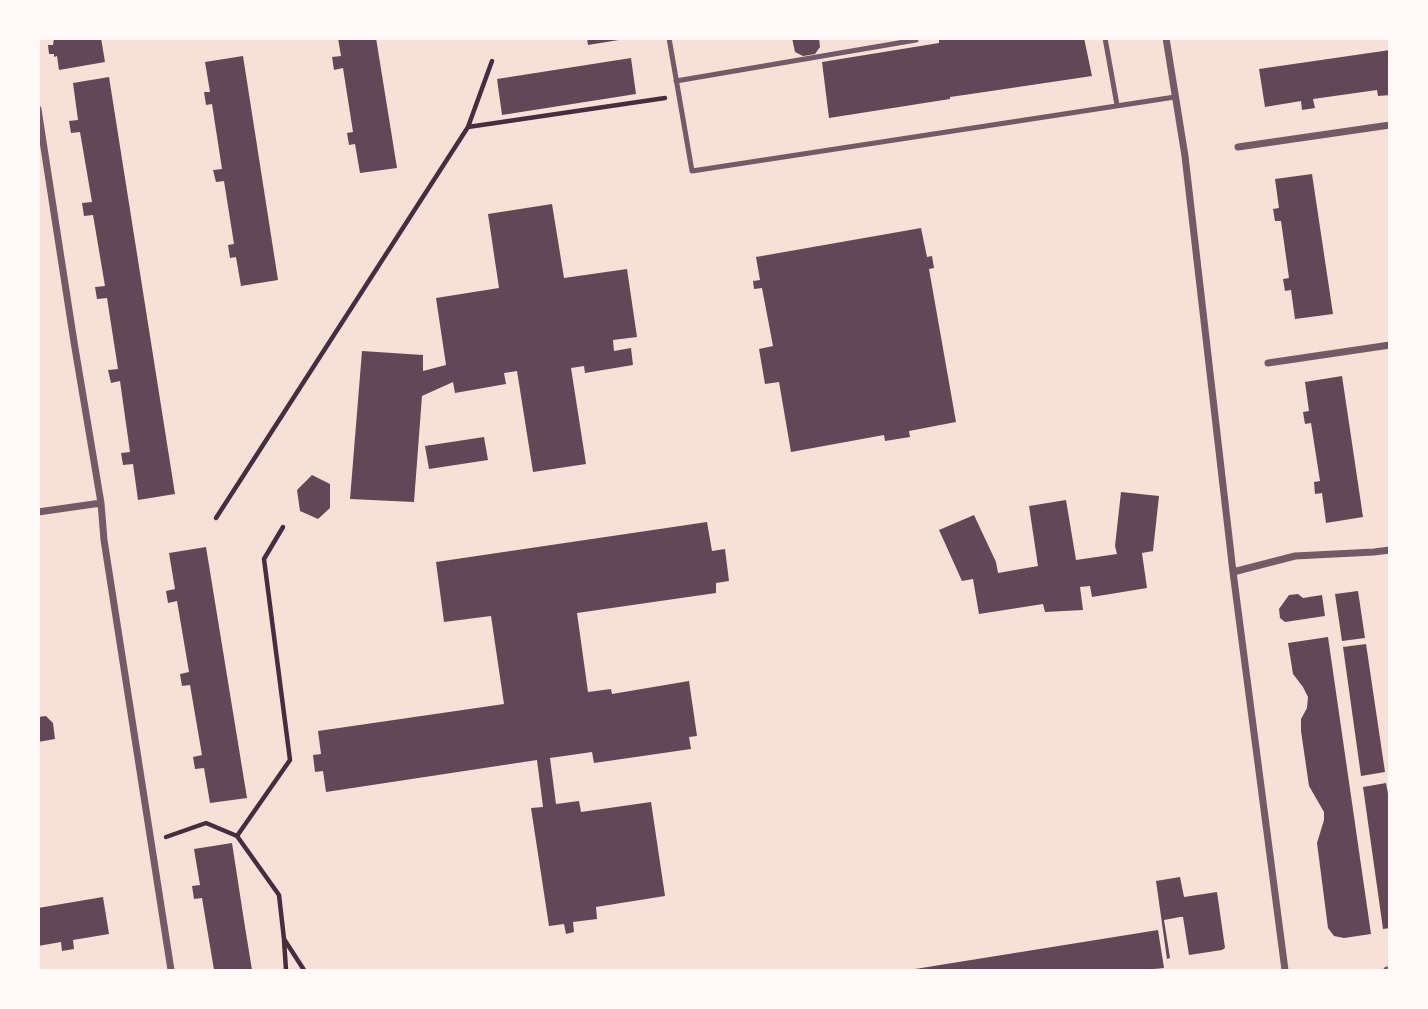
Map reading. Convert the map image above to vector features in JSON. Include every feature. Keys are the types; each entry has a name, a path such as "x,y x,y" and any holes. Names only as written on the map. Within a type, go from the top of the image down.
{"street":[{"path":"1166,38 1185,156 1233,572 1285,971"},
{"path":"38,109 101,503 104,540 171,971"},
{"path":"1238,146 1390,125"},
{"path":"1268,363 1390,345"},
{"path":"38,512 101,503"},
{"path":"1233,572 1295,556 1390,550"}],"lane":[{"path":"669,38 692,171 1175,96"},
{"path":"1105,38 1117,105"},
{"path":"676,81 916,40"}],"path":[{"path":"216,518 468,127 492,61"},
{"path":"468,127 678,96"},
{"path":"237,836 290,760 264,559 284,527"},
{"path":"151,842 206,823 237,836 279,895 286,971"},
{"path":"284,939 304,971"}],"building":[{"path":"54,38 101,38 105,62 59,70 57,56 49,54 48,45 53,45"},
{"path":"338,38 376,38 397,168 360,173 355,144 349,145 347,133 353,132 343,68 334,70 332,57 341,56"},
{"path":"587,38 619,38 619,40 588,45"},
{"path":"792,38 819,38 820,47 815,54 803,56 795,52"},
{"path":"939,38 1084,38 1092,76 829,118 822,62 939,43"},
{"path":"1390,50 1390,95 1378,96 1377,90 1313,99 1315,108 1302,110 1301,101 1265,107 1259,69"},
{"path":"243,56 278,280 241,286 236,257 230,258 228,245 234,244 224,181 216,182 213,170 222,169 212,104 206,105 204,92 210,92 205,62"},
{"path":"631,58 636,94 502,115 497,79"},
{"path":"109,77 175,494 138,500 133,464 123,465 121,453 130,452 120,381 111,383 108,370 118,369 107,298 97,299 95,287 105,286 93,215 84,216 82,203 92,202 80,132 71,133 69,121 78,120 73,83"},
{"path":"1312,174 1333,314 1295,319 1291,290 1285,291 1283,279 1289,278 1281,221 1275,221 1273,209 1279,208 1275,179"},
{"path":"552,204 564,278 627,269 637,337 613,340 614,351 631,348 633,365 585,373 584,366 571,368 586,464 533,472 517,371 504,373 506,384 455,393 453,382 422,396 414,502 350,499 362,351 423,355 423,371 446,365 436,298 499,288 488,214"},
{"path":"921,228 927,257 932,256 934,268 929,269 956,422 909,431 910,437 885,441 884,435 791,452 779,382 765,384 759,349 773,346 762,288 754,289 753,281 760,280 756,257"},
{"path":"1342,376 1363,517 1326,523 1322,493 1315,494 1314,482 1320,481 1311,423 1305,424 1303,412 1309,411 1305,382"},
{"path":"484,437 488,460 429,469 425,446"},
{"path":"312,475 330,484 330,508 318,519 300,511 297,490"},
{"path":"1121,492 1159,496 1153,551 1142,553 1147,588 1092,597 1090,586 1080,587 1083,610 1045,612 1043,604 979,614 973,579 962,581 939,530 974,515 996,562 998,573 1038,566 1029,506 1066,500 1076,560 1117,554 1115,546"},
{"path":"707,522 712,551 725,549 729,581 716,583 716,593 577,613 588,692 611,689 612,694 689,681 697,736 689,737 691,749 594,763 592,752 550,758 556,804 579,801 581,812 651,802 665,896 596,907 597,919 573,922 574,932 566,934 564,924 549,926 531,808 543,807 537,760 326,792 323,771 315,772 313,755 321,754 318,731 504,704 491,616 444,622 436,562"},
{"path":"206,547 247,798 210,803 204,768 195,769 193,757 202,755 190,685 182,686 180,674 189,672 177,601 168,603 166,591 175,589 169,553"},
{"path":"1358,591 1365,638 1342,641 1335,594"},
{"path":"1298,594 1303,598 1322,595 1325,616 1285,622 1280,618 1279,609 1289,595"},
{"path":"1328,637 1371,934 1344,938 1334,936 1328,928 1317,843 1324,812 1309,786 1301,731 1301,719 1307,708 1308,697 1293,674 1288,643"},
{"path":"1366,644 1385,772 1361,776 1343,647"},
{"path":"46,716 53,723 55,739 38,742 38,717"},
{"path":"1386,783 1390,805 1390,928 1383,929 1363,787"},
{"path":"232,843 252,970 214,970 202,898 194,899 192,886 200,885 194,849"},
{"path":"1180,877 1184,897 1217,892 1225,948 1222,950 1189,955 1183,917 1180,917 1164,920 1170,958 1167,959 1156,881"},
{"path":"103,897 109,934 73,940 74,949 62,951 61,942 38,946 38,908"},
{"path":"1158,930 1164,968 915,970 915,969"}]}
